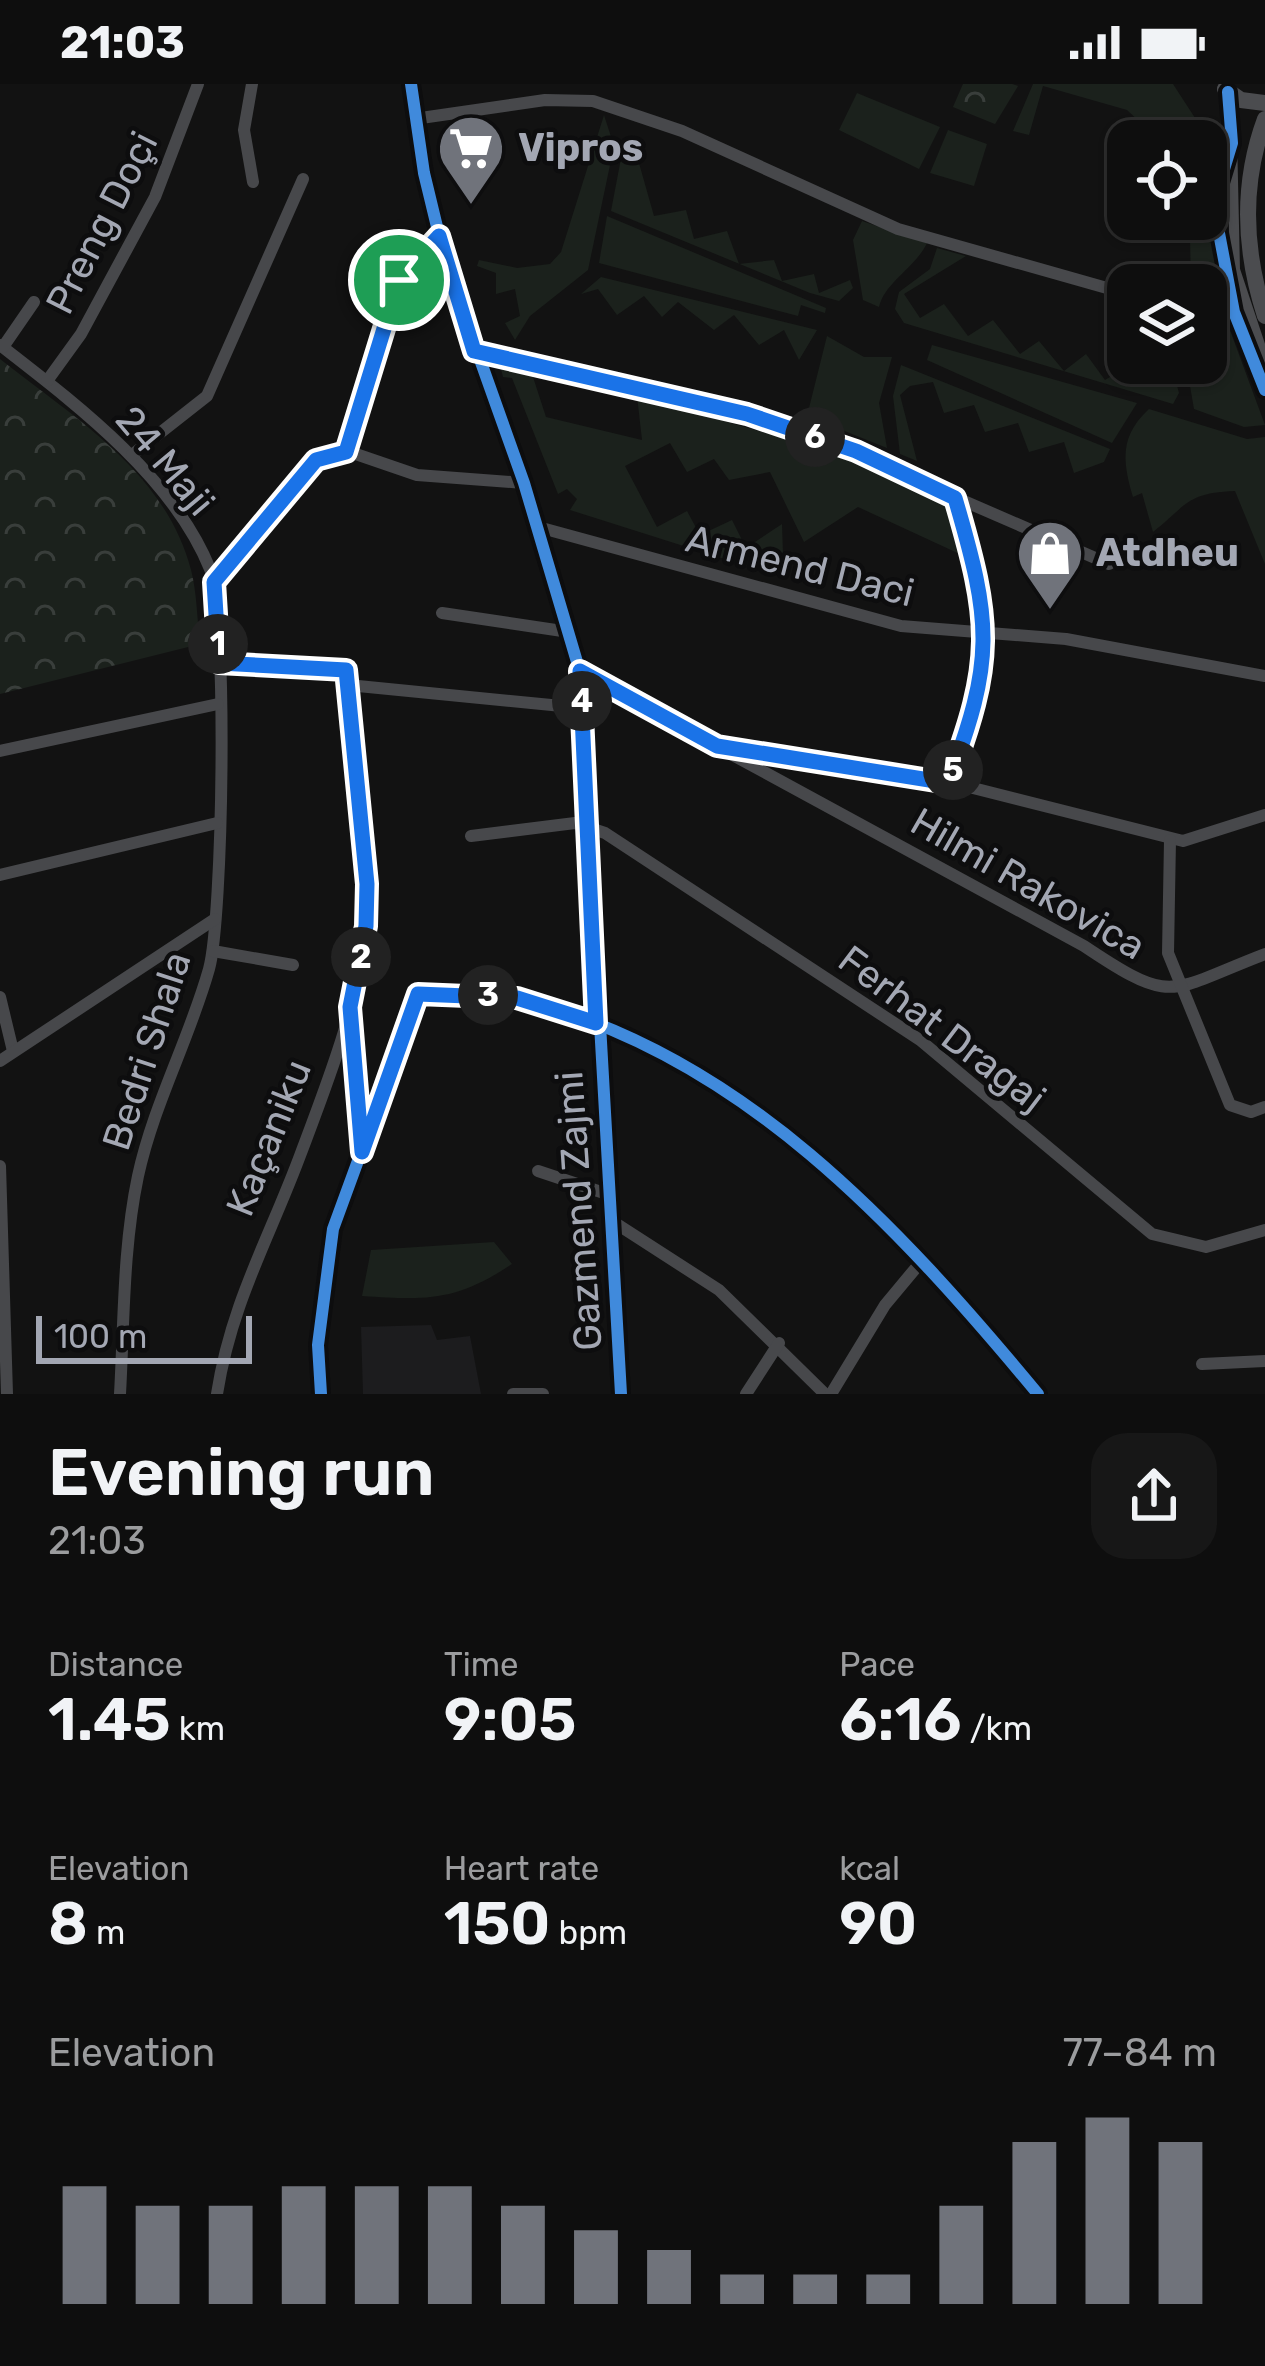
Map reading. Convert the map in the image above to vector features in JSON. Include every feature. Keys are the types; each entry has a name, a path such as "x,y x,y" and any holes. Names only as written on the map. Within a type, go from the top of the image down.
{"main road":[{"path":"1265,104 1225,88 1232,270 1265,369"},
{"path":"1265,119 1248,190 1247,229 1265,316"}],"street":[{"name":"Preng Doçi","path":"47,381 81,334 155,197 198,84"},
{"path":"252,84 244,130 253,182"},
{"name":"Gazmend Zajmi","path":"411,84 439,236 474,351 524,483 580,671 596,1023 621,1394"},
{"path":"414,119 545,100 604,104 682,131 916,236 1107,288"},
{"path":"132,455 208,396 303,179"},
{"path":"346,452 399,280 439,236"},
{"path":"1,346 34,302"},
{"name":"24 Maji","path":"1,346 132,455 196,544 214,582"},
{"path":"474,351 747,414 856,451 1108,565"},
{"path":"214,582 316,460 346,452 417,475 524,483"},
{"path":"948,783 974,715 988,635 955,498"},
{"name":"Armend Daci","path":"538,527 856,616 988,635 1066,639 1265,676"},
{"name":"Bedri Shala","path":"121,1394 137,1179 158,1099 213,951 219,663 214,582"},
{"path":"442,613 569,632"},
{"path":"219,663 346,670 348,685 582,708"},
{"name":"Hilmi Rakovica","path":"580,671 1084,946 1139,983 1178,988 1265,954"},
{"name":"Kaçaniku","path":"217,1394 258,1247 299,1158 350,1007 366,926 367,884 348,685"},
{"path":"0,751 218,704"},
{"path":"717,746 948,783 1170,840 1200,840 1265,815"},
{"path":"0,875 217,823"},
{"path":"471,836 586,824"},
{"name":"Ferhat Dragaj","path":"586,824 920,1040 1152,1234 1206,1247 1234,1243 1265,1230"},
{"path":"1170,840 1168,953 1178,988 1230,1105 1251,1112 1265,1107"},
{"path":"0,1060 215,919"},
{"path":"213,951 292,965"},
{"path":"321,1394 318,1345 327,1256 418,994 517,998 596,1023 758,1112 860,1193 1038,1394"},
{"path":"0,997 13,1051"},
{"path":"350,1007 362,1152"},
{"path":"0,1166 7,1394"},
{"path":"538,1171 607,1194"},
{"path":"609,1219 673,1256 778,1343 828,1394 885,1305 920,1263"},
{"path":"746,1394 778,1343"},
{"path":"1202,1364 1265,1360"},
{"path":"514,1394 543,1394"}],"shaded area":[{"path":"431,1325 437,1340 470,1336 481,1394 363,1394 361,1327"}],"green space":[{"path":"963,84 1018,86 995,124 953,107"},
{"path":"1033,84 1173,84 1196,120 1138,120 1127,110 1043,86 1029,135 1013,131"},
{"path":"857,93 940,127 919,169 839,130"},
{"path":"604,115 614,146 588,270 530,316 515,340 505,323 520,316 515,289 496,294 496,273 477,266 479,260 517,268 550,264 561,252"},
{"path":"948,130 987,144 974,186 930,173"},
{"path":"635,149 654,216 686,210 694,239 727,231 739,264 611,211 622,153"},
{"path":"607,216 826,308 825,313 801,305 798,316 599,263"},
{"path":"862,221 927,243 887,290 879,307 863,300 853,240"},
{"path":"1190,240 1214,240 1217,264 1191,264"},
{"path":"937,248 966,256 904,294 920,318 944,304 968,336 993,320 1020,354 1039,341 1064,371 1086,354 1107,384 1177,384 1179,393 1173,404 904,323 895,309 899,292 930,269"},
{"path":"774,260 782,281 814,274 819,293 850,280 853,288 839,301 810,293 739,264"},
{"path":"601,277 817,330 799,360 784,330 759,345 734,315 714,330 678,302 662,317 644,296 617,315 598,289 581,294"},
{"path":"1227,322 1265,425 1244,427 1194,409 1190,384 1227,384"},
{"path":"827,336 864,357 892,357 879,403 887,448 807,416"},
{"path":"932,345 1137,403 1112,443 927,360"},
{"path":"0,359 114,450 161,504 191,570 200,644 0,694"},
{"path":"500,365 533,377 546,417 642,440 637,396 822,449 950,503 964,556 858,507 804,542 770,472 729,480 714,459 687,472 670,443 625,466 657,527 687,511 700,535 732,520 746,548 782,524 783,554 772,574 570,510 577,499 567,489 558,494 512,378 503,377"},
{"path":"901,365 1110,449 1104,462 1074,473 1064,442 1029,452 1018,423 985,432 974,405 944,413 933,382 910,386 900,395 917,461 900,454 893,396"},
{"path":"1149,409 1247,439 1265,437 1265,564 1235,491 1196,498 1153,532 1142,493 1133,497 1126,460 1128,439"},
{"path":"494,1242 512,1264 474,1286 423,1298 362,1296 371,1250"}],"cycle path":[{"path":"411,84 424,173 446,264 524,483 580,672 621,1394"},
{"path":"1228,92 1232,143 1218,189 1219,233 1234,312 1265,390"},
{"path":"321,1394 318,1345 333,1229 419,994 456,993 519,999 599,1024 674,1060 744,1104 810,1154 871,1210 1038,1394"}],"place":[{"name":"Vipros","path":"471,207"},
{"name":"Atdheu","path":"1050,612"}],"route":[{"path":"439,236 474,351 512,356 747,414 856,451 955,498 988,635 974,715 948,783 717,746 580,671 596,1023 517,998 418,994 362,1152 350,1007 366,926 367,884 346,670 219,663 214,582 308,467 326,454 346,452 399,280 413,258 439,236"}]}
